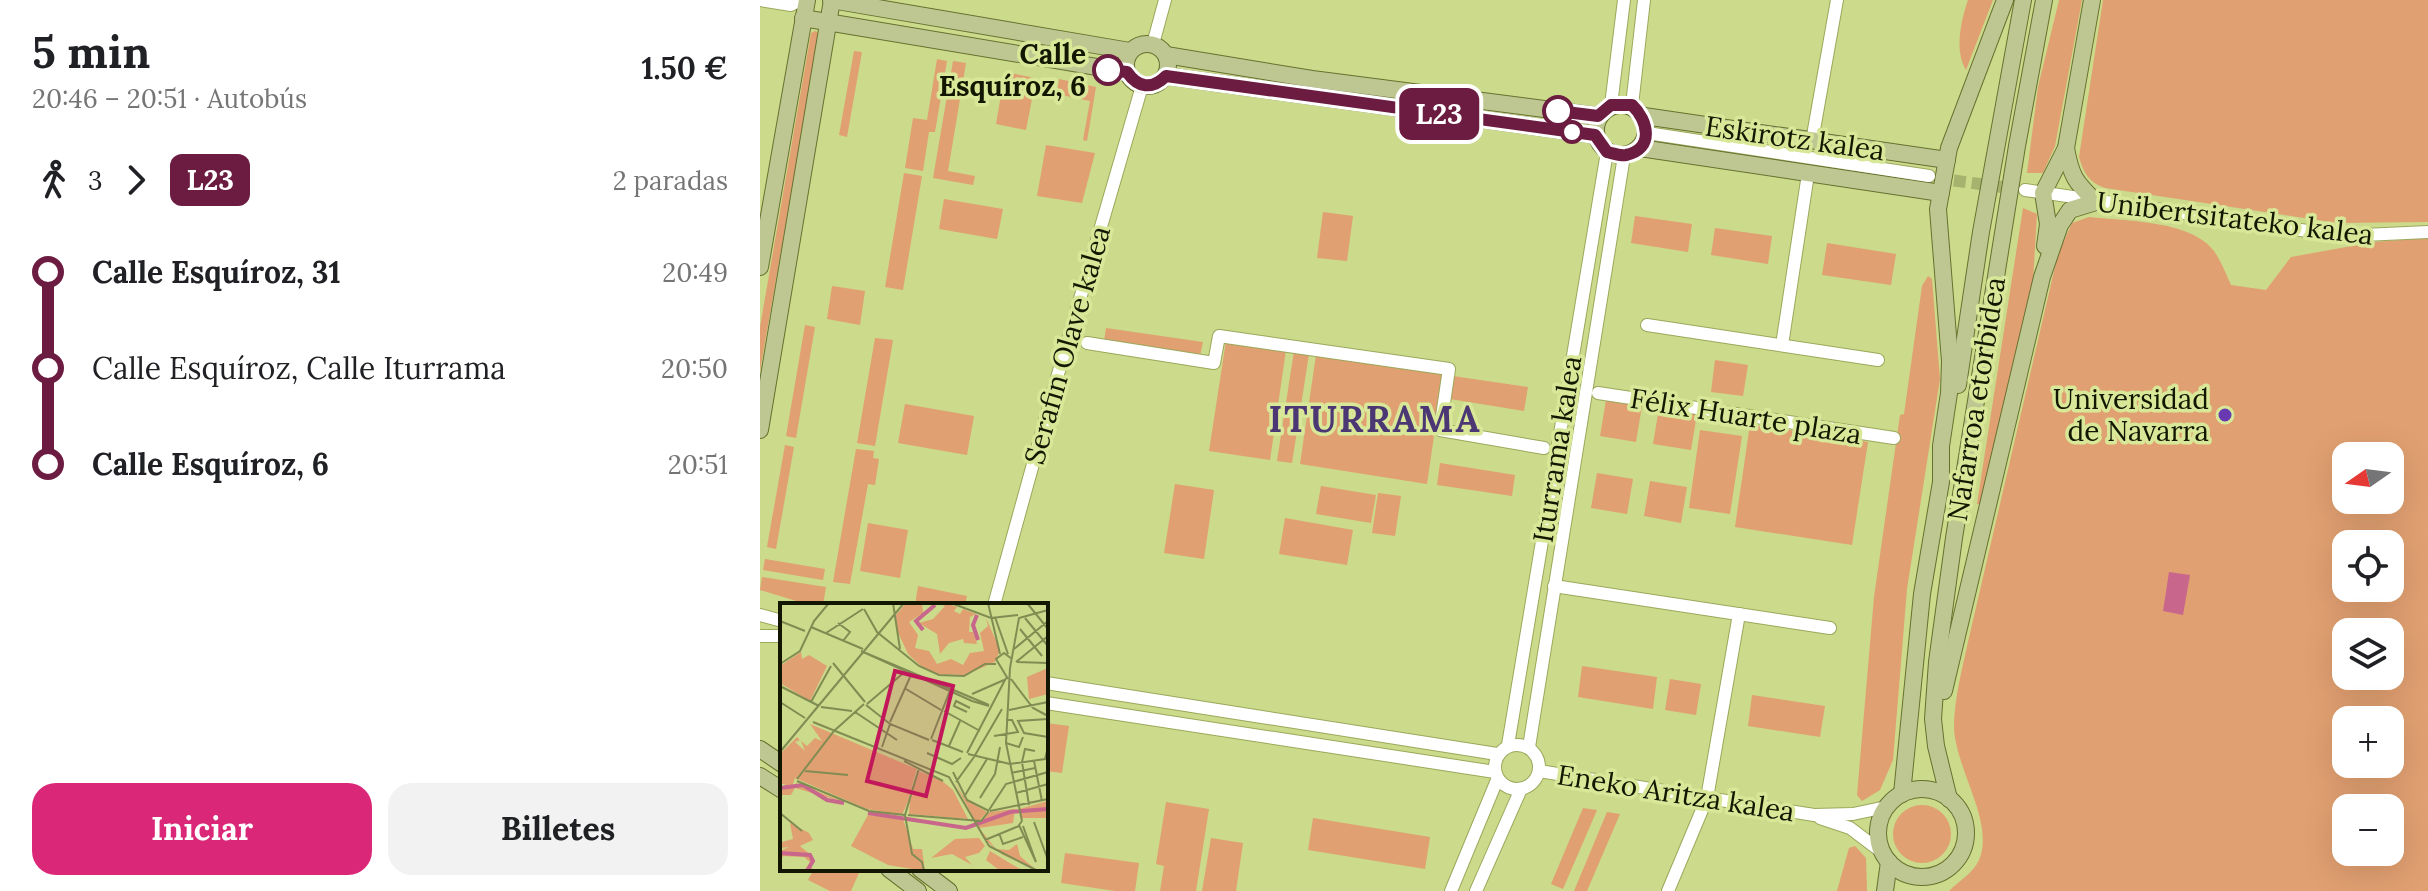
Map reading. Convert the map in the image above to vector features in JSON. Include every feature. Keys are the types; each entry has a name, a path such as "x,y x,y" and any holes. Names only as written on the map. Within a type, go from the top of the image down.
{"main road":[{"path":"760,430 832,0 1130,51"},
{"name":"Nafarroa etorbidea","path":"1942,470 1941,446 1950,361 1938,209 1949,148 2005,0"},
{"name":"Nafarroa etorbidea","path":"1902,794 1922,594 1948,450 1981,232 2023,0"},
{"name":"Nafarroa etorbidea","path":"1949,799 1933,719 1937,662 2017,146 2044,0"},
{"path":"2042,277 2048,224 2043,193 2066,148 2092,0"},
{"path":"760,267 803,18 800,2"},
{"path":"803,18 1127,72"},
{"path":"1160,49 1169,66 1166,76 1151,86 1142,86 1133,81 1127,72 1126,61 1130,51 1141,44 1325,81 1604,111 1641,126 1624,156 1607,152 1595,135 1166,76"},
{"path":"1595,135 1604,111"},
{"name":"Eskirotz kalea","path":"1641,126 1812,141 1947,160"},
{"name":"Eskirotz kalea","path":"1641,126 1808,174 1941,193"},
{"path":"1942,769 1946,680 2042,277 2060,225 2070,210 2096,202 2070,173 2066,148"},
{"path":"760,749 780,763"},
{"path":"760,776 780,789"},
{"path":"1885,891 1886,857 1878,830 1886,807 1902,794 1926,789 1949,799 1958,809 1966,835 1957,860 1946,870 1934,875 1909,875 1886,857"},
{"path":"923,871 949,891"},
{"path":"908,875 918,891"},
{"path":"1924,891 1934,875"}],"street":[{"path":"760,0 800,2"},
{"path":"1160,49 1165,0"},
{"path":"1604,111 1624,0"},
{"path":"1641,126 1644,0"},
{"path":"1812,141 1837,0"},
{"name":"Serafin Olave kalea","path":"995,603 1142,86"},
{"name":"Eskirotz kalea","path":"1641,126 1929,176"},
{"name":"Iturrama kalea","path":"1503,750 1607,152"},
{"name":"Iturrama kalea","path":"1529,747 1624,156"},
{"path":"1782,345 1808,174"},
{"path":"2025,190 2043,193"},
{"name":"Unibertsitateko kalea","path":"2043,193 2342,236 2428,232"},
{"path":"1647,325 1878,360"},
{"path":"1087,343 1214,363 1219,336 1449,369 1440,430 1544,448"},
{"name":"Félix Huarte plaza","path":"1598,393 1894,438"},
{"path":"1554,586 1830,628"},
{"path":"1668,891 1707,798 1739,614"},
{"path":"760,615 780,620"},
{"path":"1048,683 1503,750 1519,744 1529,747 1538,759 1539,771 1533,782 1521,789 1507,788 1496,776 1048,703"},
{"path":"1451,891 1496,776 1503,750"},
{"name":"Eneko Aritza kalea","path":"1539,771 1814,815 1842,815 1886,807"},
{"path":"1476,891 1521,789"},
{"name":"Eneko Aritza kalea","path":"1814,815 1850,828 1886,857"}],"shaded area":[{"path":"1968,0 1993,0 1966,70 1960,45"},
{"path":"2059,0 2082,0 2055,146 2043,173 2027,173 2038,87"},
{"path":"2103,0 2428,0 2428,222 2337,223 2105,188 2094,183 2079,157"},
{"path":"811,33 819,33 760,371 760,327"},
{"path":"854,51 862,52 847,137 839,135"},
{"path":"937,59 947,61 935,132 929,132 923,171 905,168 913,118 927,120"},
{"path":"953,61 966,63 948,171 975,176 973,185 933,178"},
{"path":"1005,72 1036,78 1026,130 996,124"},
{"path":"1059,79 1096,87 1087,141 1083,140 1090,101 1057,94"},
{"path":"1046,145 1095,153 1082,203 1037,196"},
{"path":"904,173 922,176 903,290 885,287"},
{"path":"944,199 1003,209 997,239 939,229"},
{"path":"2023,208 2037,214 2033,282 1981,504 1977,504"},
{"path":"1323,212 1353,216 1347,261 1317,258"},
{"path":"1635,216 1692,224 1688,252 1631,243"},
{"name":"Universidad de Navarra","path":"2089,217 2156,224 2190,233 2203,241 2214,251 2231,285 2266,290 2291,257 2374,242 2428,238 2428,891 1949,891 1976,865 1983,845 1979,813 1956,744 1954,717 2058,254 2072,223"},
{"path":"1715,228 1772,236 1768,264 1711,255"},
{"path":"1827,243 1896,254 1891,285 1822,275"},
{"path":"1928,276 1932,279 1940,379 1907,589 1893,760 1880,790 1862,801 1857,795 1874,597 1900,415 1904,414 1922,286"},
{"path":"832,286 865,291 860,325 827,319"},
{"path":"805,325 815,327 796,438 786,436"},
{"path":"1106,328 1203,342 1200,356 1104,341"},
{"path":"875,338 893,340 875,446 857,443"},
{"path":"1226,341 1286,350 1270,460 1209,451"},
{"path":"1294,351 1309,354 1292,463 1277,461"},
{"path":"1316,355 1443,374 1427,484 1300,464"},
{"path":"1715,360 1748,365 1743,396 1711,392"},
{"path":"1453,376 1528,387 1524,411 1450,399"},
{"path":"1606,400 1642,406 1636,442 1600,436"},
{"path":"905,404 974,416 967,455 898,443"},
{"path":"1659,408 1697,414 1691,450 1653,444"},
{"path":"1750,424 1868,442 1852,545 1735,527"},
{"path":"1700,430 1742,436 1730,514 1689,508"},
{"path":"785,445 794,447 776,549 767,547"},
{"path":"856,449 874,451 873,458 879,459 875,485 868,484 850,584 833,582"},
{"path":"1440,463 1515,475 1512,496 1437,485"},
{"path":"1597,473 1633,479 1627,514 1591,508"},
{"path":"1650,481 1687,487 1681,523 1644,516"},
{"path":"1175,484 1214,490 1204,559 1164,553"},
{"path":"1321,486 1376,495 1371,523 1316,514"},
{"path":"1378,493 1401,496 1395,536 1372,533"},
{"path":"1285,518 1353,530 1347,565 1279,554"},
{"path":"868,523 908,530 900,578 860,571"},
{"path":"765,559 825,569 823,580 763,570"},
{"path":"2169,572 2190,575 2183,615 2163,611"},
{"path":"762,577 826,587 823,603 802,603 760,590"},
{"path":"918,586 967,596 965,603 915,603"},
{"path":"1582,666 1657,677 1653,709 1578,697"},
{"path":"1670,679 1701,684 1696,715 1665,710"},
{"path":"1752,695 1825,706 1820,737 1748,726"},
{"path":"1048,723 1069,726 1062,773 1048,771"},
{"path":"1166,802 1209,809 1196,891 1160,891 1164,866 1156,864"},
{"path":"1922,805 1933,807 1942,814 1949,823 1949,845 1942,854 1933,861 1922,863 1911,861 1902,854 1895,845 1893,834 1895,823 1902,814 1911,807"},
{"path":"1583,808 1597,810 1563,889 1551,884"},
{"path":"1607,812 1620,814 1587,891 1574,891"},
{"path":"1313,818 1430,837 1425,869 1308,850"},
{"path":"1211,838 1243,843 1236,891 1202,891"},
{"path":"1855,846 1866,858 1867,891 1837,891 1849,848"},
{"path":"1065,853 1139,863 1135,891 1061,883"},
{"path":"813,871 859,873 851,891 830,891 808,880"}],"tunnel":[{"path":"1936,178 2016,189"}],"bus line":[{"name":"L23","path":"1108,70 1127,72 1133,81 1142,86 1159,83 1166,76 1595,135 1607,152 1624,156 1640,148 1647,133 1644,116 1632,105 1611,105 1598,116 1558,111"}],"place":[{"name":"Calle Esquíroz, 6","path":"1108,70"},
{"name":"Universidad de Navarra","path":"2225,415"}],"district":[{"name":"ITURRAMA","path":"1375,419"}]}
